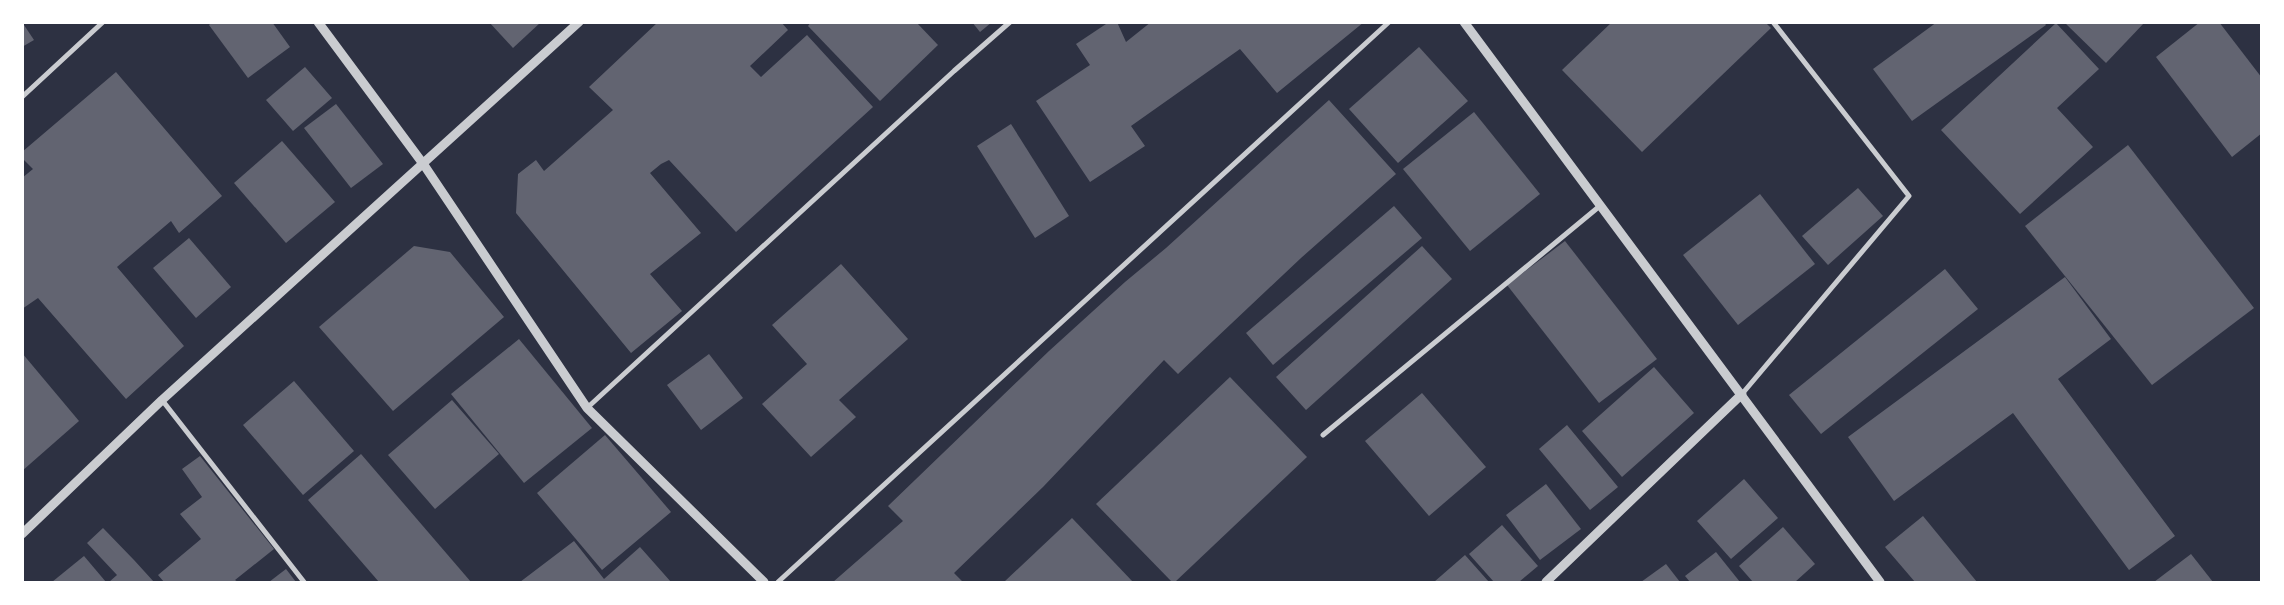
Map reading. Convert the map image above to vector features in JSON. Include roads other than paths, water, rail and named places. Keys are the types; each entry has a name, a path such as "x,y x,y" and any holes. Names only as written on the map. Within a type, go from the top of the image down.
{"street":[{"path":"22,97 103,22"},
{"path":"318,22 424,165 587,408 764,582"},
{"path":"22,534 162,400 424,165 579,22"},
{"path":"587,408 954,71 1010,22"},
{"path":"778,582 1389,22"},
{"path":"1464,22 1880,582"},
{"path":"1546,582 1742,394 1909,196 1773,22"},
{"path":"1323,435 1601,206"},
{"path":"162,400 304,582"}]}
